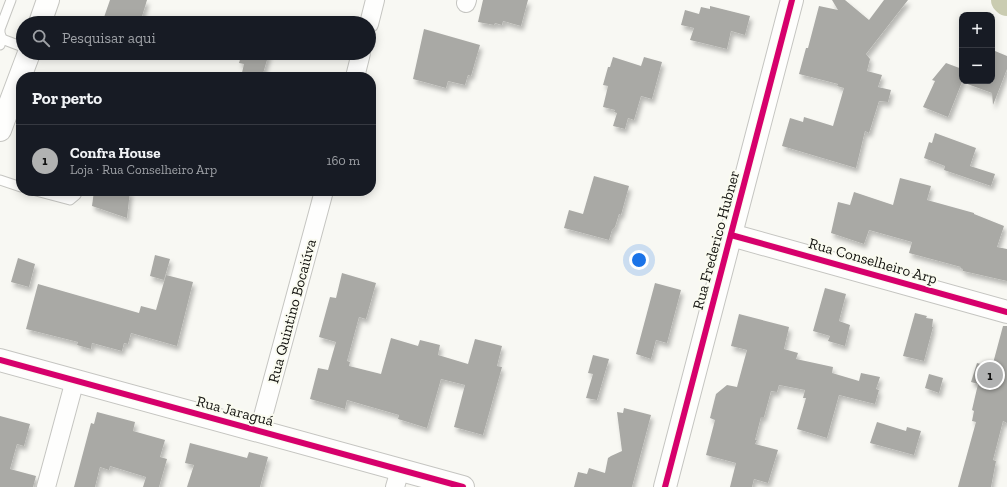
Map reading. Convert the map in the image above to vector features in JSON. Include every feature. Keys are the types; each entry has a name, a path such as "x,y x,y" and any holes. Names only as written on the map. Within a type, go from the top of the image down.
{"street":[{"path":"42,16 48,0"},
{"path":"371,16 375,0"},
{"name":"Rua Frederico Hubner","path":"665,487 792,0"},
{"path":"22,72 26,60"},
{"path":"356,72 359,60"},
{"path":"0,130 16,88"},
{"name":"Rua Quintino Bocaiúva","path":"260,431 323,196"},
{"name":"Rua Conselheiro Arp","path":"731,235 1007,312"},
{"name":"Rua Jaraguá","path":"0,360 260,431 398,478 463,487"},
{"path":"46,487 74,380"}],"lane":[{"path":"11,0 0,29 0,33 1,42 16,45"},
{"path":"0,180 16,185"},
{"path":"55,196 70,200 75,196"}],"building":[{"path":"110,0 147,0 142,16 104,16"},
{"path":"483,0 528,0 521,26 503,21 502,25 478,22"},
{"path":"832,0 845,0 869,20 884,0 908,0 866,54 870,59 867,71 882,75 878,87 891,90 888,102 879,101 869,133 865,131 856,168 782,146 790,118 803,122 804,117 833,126 844,88 837,86 838,84 799,74 806,48 808,48 819,6 838,10"},
{"path":"710,6 750,16 745,35 731,31 727,49 690,40 694,28 681,25 685,10 699,14 701,7 710,9"},
{"path":"424,29 480,45 471,76 468,75 465,85 448,81 446,88 413,79"},
{"path":"995,51 1007,56 1007,69 993,105 992,93 967,84 995,84"},
{"path":"613,57 641,66 644,57 662,62 652,99 641,96 634,120 628,118 625,129 613,126 617,113 614,112 615,110 603,107 608,86 603,85 608,67 610,67"},
{"path":"240,60 267,60 263,72 242,72 244,64 239,63"},
{"path":"946,63 959,68 959,84 961,84 948,117 923,107 935,81 932,80"},
{"path":"935,133 976,148 970,166 995,174 991,186 944,170 945,166 924,158 929,142 932,143"},
{"path":"594,176 629,186 621,215 619,214 609,240 564,228 569,210 583,214"},
{"path":"900,178 931,186 927,200 974,213 1004,226 997,247 1007,249 1007,281 963,271 963,269 960,268 961,267 909,253 912,242 869,230 864,244 831,233 838,202 850,205 854,192 893,205"},
{"path":"93,196 129,196 127,218 92,206"},
{"path":"155,255 170,259 164,280 150,276"},
{"path":"18,258 35,264 29,287 11,282"},
{"path":"342,273 376,283 366,319 359,317 347,361 350,362 349,366 381,374 391,338 418,346 420,340 440,345 438,355 468,364 475,339 502,346 497,366 502,367 483,435 454,427 465,385 441,379 427,428 398,419 399,415 347,400 345,409 310,399 318,368 328,370 336,342 319,337 330,297 336,298"},
{"path":"166,275 193,282 177,346 131,333 128,344 124,343 122,351 92,343 91,349 77,345 78,342 26,329 38,284 139,313 141,306 156,310"},
{"path":"655,283 681,290 667,343 656,340 651,359 636,354"},
{"path":"825,288 846,294 839,321 850,325 845,346 828,341 830,336 813,331"},
{"path":"915,313 927,316 926,318 933,319 933,327 924,361 903,356"},
{"path":"739,314 789,327 784,349 798,353 796,359 833,367 832,373 859,381 861,373 880,377 876,389 879,390 875,404 839,395 827,438 797,429 806,398 803,398 805,390 779,385 777,392 771,391 764,417 761,417 755,444 778,450 768,483 754,479 752,487 730,487 736,463 706,455 715,420 710,418 716,394 727,385 737,387 747,350 731,346"},
{"path":"1003,326 1007,326 1007,423 1003,421 993,460 996,461 991,487 958,487 976,422 972,421 974,411 972,410 978,384 971,382 977,363 992,367"},
{"path":"593,355 609,359 597,400 586,398 593,374 588,373"},
{"path":"929,374 943,378 939,393 925,388"},
{"path":"624,408 651,415 632,487 574,487 578,472 587,474 589,468 605,473 608,458 622,451 617,412 623,413"},
{"path":"97,412 135,422 133,431 165,440 160,457 167,459 159,487 143,487 146,477 110,466 109,470 100,467 95,487 74,487 91,423 94,424"},
{"path":"0,416 30,424 24,446 17,444 10,469 36,476 33,487 0,487"},
{"path":"877,422 906,431 907,427 921,431 914,455 870,443"},
{"path":"190,443 247,458 249,452 268,457 260,487 187,487 194,465 185,463"}],"cycle path":[{"path":"665,487 792,0"},
{"path":"731,235 1007,312"},
{"path":"0,360 463,487"}],"place":[{"name":"Confra House","path":"990,375"}]}
